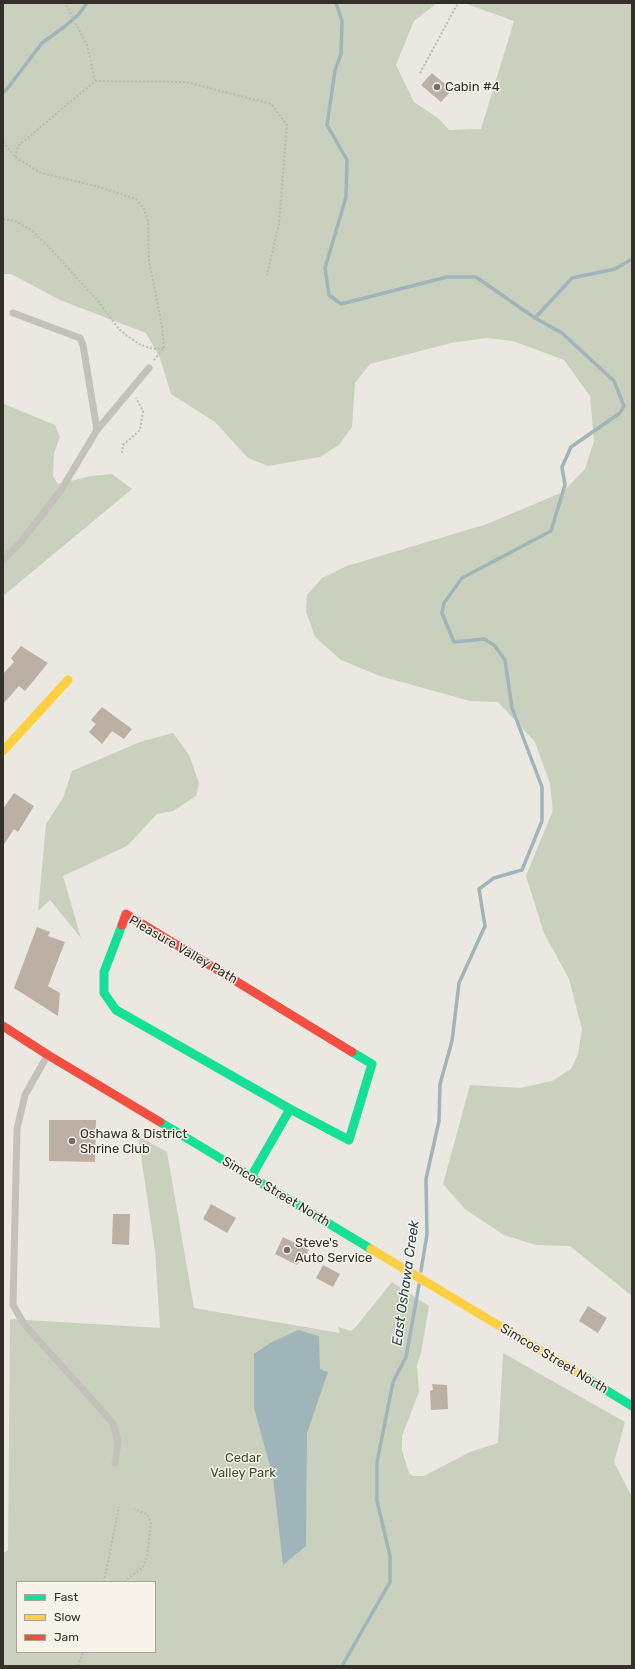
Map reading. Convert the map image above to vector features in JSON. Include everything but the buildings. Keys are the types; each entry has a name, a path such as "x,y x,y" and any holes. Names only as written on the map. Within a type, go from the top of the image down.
{"street":[{"path":"3,751 68,680"},
{"name":"Pleasure Valley Path","path":"126,914 372,1064 350,1140 290,1109 116,1010 104,993 104,972 126,914"},
{"name":"Simcoe Street North","path":"3,1026 48,1055 632,1406"},
{"path":"251,1176 290,1109"}],"lane":[{"path":"13,313 80,338 84,345 97,430"},
{"path":"3,560 21,542 61,490 97,430 149,368"},
{"path":"48,1055 25,1095 17,1129 12,1305 24,1324 113,1423 118,1442 115,1463"}],"path":[{"path":"420,73 458,3"},
{"path":"65,4 87,45 95,81"},
{"path":"15,157 18,146 95,81 186,82 271,104 287,126 279,224 267,275"},
{"path":"3,143 15,157 41,173 96,186 136,199 144,208 148,222 149,260 162,326 164,348 149,368"},
{"path":"3,219 15,221 31,230 98,301 118,328 127,336 141,346 154,349 164,348"},
{"path":"122,453 123,445 140,430 143,411 131,388"},
{"path":"104,1581 119,1507"},
{"path":"125,1581 143,1566 147,1557 151,1523 147,1514 134,1509"},
{"path":"78,1666 83,1653"}],"green space":[{"path":"3,3 437,3 414,21 396,65 414,102 439,119 449,130 481,129 514,21 464,3 632,3 632,1296 570,1246 536,1245 504,1235 465,1209 443,1184 470,1085 520,1088 552,1081 571,1069 578,1054 582,1029 569,979 544,933 526,876 553,810 550,784 535,742 498,702 470,701 380,676 341,660 315,637 306,611 307,595 322,578 347,566 487,524 563,492 585,469 594,441 590,396 564,360 513,341 487,338 451,343 370,364 355,383 352,427 339,445 320,457 268,466 248,458 215,422 171,394 160,358 146,333 60,300 11,274 3,274"},
{"path":"4,404 55,425 60,437 54,453 53,476 58,484 91,476 112,474 132,489 3,596"},
{"path":"173,733 189,755 199,783 196,796 173,811 157,814 127,846 63,876 81,938 50,900 38,911 46,824 63,798 72,771 140,742"},
{"name":"Cedar Valley Park","path":"138,1136 167,1152 194,1308 340,1333 338,1327 351,1331 354,1329 392,1282 429,1306 421,1353 417,1365 419,1392 402,1436 402,1450 409,1473 413,1476 424,1476 470,1452 498,1443 503,1353 625,1422 614,1462 632,1497 632,1666 3,1666 3,1553 8,1550 10,1319 160,1328 155,1250"}],"shaded area":[{"path":"298,1330 319,1336 320,1369 328,1372 307,1433 306,1546 283,1565 273,1477 254,1408 254,1354 270,1343"}],"waterway":[{"name":"East Oshawa Creek","path":"3,92 7,89 42,43 78,15 87,3"},
{"name":"East Oshawa Creek","path":"336,3 342,21 341,54 335,70 327,125 347,160 346,197 325,268 329,295 341,304 447,277 476,277 535,318 562,333 614,381 624,406 620,413 571,447 562,467 565,485 551,531 462,578 444,603 442,613 454,642 484,639 494,645 505,660 512,708 542,787 542,821 522,870 494,878 479,889 485,926 459,983 452,1041 440,1084 439,1121 426,1179 427,1234 421,1271"},
{"path":"535,318 572,278 615,269 632,259"},
{"name":"East Oshawa Creek","path":"342,1666 390,1582 390,1556 377,1501 377,1462 393,1382 406,1357 419,1285"}],"traffic: fast":[{"path":"122,925 104,972 104,993 116,1010 290,1109"},
{"path":"251,1177 290,1109 349,1140 372,1064 352,1052"},
{"path":"160,1122 371,1249"},
{"path":"583,1376 632,1406"}],"traffic: slow":[{"path":"3,751 68,680"},
{"path":"371,1249 583,1376"}],"traffic: jam":[{"path":"122,925 126,914 352,1052"},
{"path":"3,1026 48,1055 160,1122"}],"place":[{"name":"Cabin #4","path":"437,87"},
{"name":"Oshawa & District Shrine Club","path":"72,1141"},
{"name":"Steve's Auto Service","path":"287,1250"}]}
